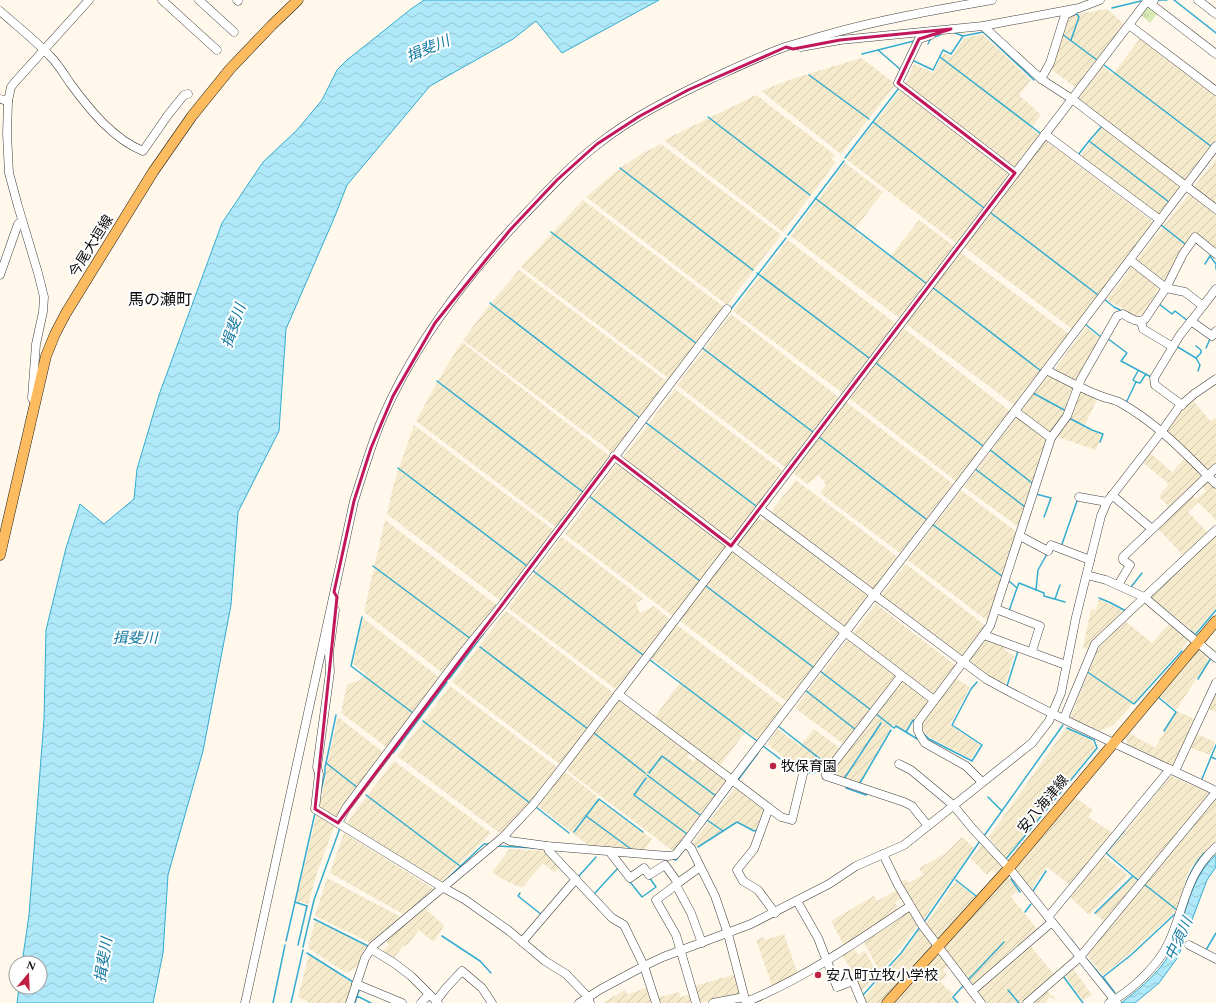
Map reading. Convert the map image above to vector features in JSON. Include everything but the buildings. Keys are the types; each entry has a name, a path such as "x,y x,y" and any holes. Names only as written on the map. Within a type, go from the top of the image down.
{"main road":[{"name":"今尾大垣線","path":"0,554 46,356 55,334 86,280 166,152 192,116 220,80 298,0"},
{"name":"安八海津線","path":"887,1003 1008,868 1112,742 1216,621"}],"street":[{"path":"35,402 32,398 36,344 43,312 44,297 9,172 4,100 15,82 89,0"},
{"path":"162,0 217,50"},
{"path":"199,0 234,32"},
{"path":"245,1003 354,501 371,448 383,417 416,354 435,323 510,230 552,186 597,144 640,116 688,90 750,61 786,47 877,22 992,0"},
{"path":"1041,79 1050,63 1065,15 1100,0"},
{"path":"350,1003 365,958 371,949 442,887 503,837 533,805 1015,173 1150,0 1216,54"},
{"path":"1198,0 1216,14"},
{"path":"786,47 793,49 840,40 983,26 1079,8"},
{"path":"0,11 51,56 87,106 98,118 137,149 143,151 168,115 184,95 188,94"},
{"path":"1129,25 1216,91"},
{"path":"983,26 1041,79 1072,99 1216,209"},
{"path":"951,29 919,39 898,83 1015,173"},
{"path":"1045,134 1160,220"},
{"path":"503,837 510,841 547,846 668,856 675,855 1216,146"},
{"path":"0,275 18,224 22,221"},
{"path":"982,782 966,766 926,743 920,737 917,727 918,722 990,626 1051,438 1067,416 1081,379 1117,316 1123,314 1138,321 1145,319 1166,288 1183,254 1195,237 1216,254"},
{"path":"1130,260 1166,288 1185,292 1203,306"},
{"path":"1182,405 1155,385 1154,378 1191,321 1216,289"},
{"path":"338,823 346,808 727,309"},
{"path":"1141,321 1143,329 1173,347"},
{"path":"1191,321 1212,336 1216,331"},
{"path":"1046,370 1078,386 1117,401 1140,414 1162,431 1216,484"},
{"path":"579,1003 589,1000 644,966 682,950 728,934 775,913 829,884 856,866 904,846 953,805 1032,743 1044,730 1053,714 1061,693 1090,560 1101,516 1107,502 1182,405 1216,379"},
{"path":"1015,411 1051,438"},
{"path":"614,456 934,700"},
{"path":"1118,586 1130,565 1123,560 1123,557 1216,468"},
{"path":"1112,495 1152,529"},
{"path":"1079,497 1107,502"},
{"path":"760,509 986,679 1053,714 1216,791 1080,957 1027,1003"},
{"path":"1064,718 1095,644 1216,530"},
{"path":"1020,536 1048,550 1051,545 1090,560"},
{"path":"1087,576 1106,580 1144,597 1216,658"},
{"path":"334,592 337,597 329,653 330,672 317,767 319,774 314,805 315,809 464,899 508,930 545,961 566,974 589,1000"},
{"path":"996,609 1040,626 1032,651"},
{"path":"984,635 1032,651 1066,665"},
{"path":"902,676 826,773 826,776 904,802 912,806 928,826"},
{"path":"972,991 1050,920 1173,770 1216,683"},
{"path":"618,694 781,817 792,820 803,774"},
{"path":"899,764 911,770 953,805 1008,868 1080,957 1114,1002 1142,978 1162,955 1169,942 1198,866 1216,847"},
{"path":"769,808 754,849 737,870 743,881 758,890 775,913"},
{"path":"685,843 691,848 715,896 728,934 746,1001"},
{"path":"547,846 549,851 612,918 624,925 644,966 656,1003"},
{"path":"609,851 630,878 644,868 649,875 665,865 692,912 702,943"},
{"path":"883,854 898,885 922,925 979,1002"},
{"path":"696,1003 682,950 676,935 656,900 700,867"},
{"path":"522,942 576,879"},
{"path":"797,901 818,938 837,987 854,981 862,1003"},
{"path":"713,1003 746,1001 768,993 827,960 910,906"},
{"path":"1189,945 1216,959"},
{"path":"371,949 394,963 411,976 437,1002 446,988 462,971 482,988 492,1003"},
{"path":"356,984 402,1003"},
{"path":"421,1003 429,994"}],"highlighted area":[{"path":"951,29 919,39 898,83 1015,173 731,546 614,456 338,823 315,809 314,805 337,597 334,592 354,501 371,448 393,396 435,323 510,230 557,180 597,144 640,116 688,90 786,47 793,49 840,40"}],"shaded area":[{"path":"1107,9 1124,24 1075,87 1051,69 1057,55 1066,16"},
{"path":"982,34 1031,80 1019,95 1041,115 1031,128 1040,135 1014,169 905,85 914,64 933,73 944,53 952,57 964,38"},
{"path":"1141,37 1216,95 1216,140 1185,181 1080,101 1078,95 1102,66 1113,74"},
{"path":"861,58 896,84 841,154 761,91 795,78"},
{"path":"902,88 1011,172 956,243 846,159"},
{"path":"756,95 835,155 831,159 836,162 783,232 664,140"},
{"path":"1103,126 1181,187 1159,216 1080,156"},
{"path":"1045,140 1155,223 1072,329 964,247"},
{"path":"661,144 781,235 727,305 586,197 623,166 643,153"},
{"path":"1216,159 1216,204 1194,187"},
{"path":"845,163 883,192 854,230 890,257 919,220 954,246 899,318 791,236"},
{"path":"1190,193 1216,213 1216,251 1194,233 1167,282 1163,283 1136,261"},
{"path":"583,200 725,308 671,380 521,267"},
{"path":"788,240 896,324 844,394 733,311"},
{"path":"960,252 1069,334 1014,405 906,324"},
{"path":"1132,267 1160,287 1143,314 1137,316 1107,300"},
{"path":"519,270 669,383 614,454 463,340 487,308"},
{"path":"731,314 840,398 787,469 677,385"},
{"path":"902,327 1010,411 957,482 849,398"},
{"path":"1086,327 1100,338 1076,380 1074,380 1054,370"},
{"path":"462,342 611,457 557,528 416,421 444,370"},
{"path":"1049,374 1073,388 1064,415 1049,432 1021,411"},
{"path":"675,389 784,472 731,542 622,459"},
{"path":"1079,390 1098,397 1084,427 1102,434 1096,450 1055,436"},
{"path":"1192,399 1210,421 1216,417 1216,465 1208,473 1166,430 1182,408"},
{"path":"845,401 953,484 900,553 820,493 826,485 819,475 807,484 792,472"},
{"path":"1017,416 1046,438 1020,528 964,487"},
{"path":"414,425 555,531 501,601 387,514 394,483"},
{"path":"1149,452 1172,472 1185,458 1205,477 1171,508 1159,497 1169,484 1142,462"},
{"path":"618,462 728,546 674,617 565,534"},
{"path":"796,480 899,558 874,590 773,513 772,510"},
{"path":"1208,480 1216,488 1216,520 1198,502 1188,512 1209,534 1185,557 1157,528 1192,495 1196,499 1206,491 1202,486"},
{"path":"961,490 1018,533 989,622 908,560"},
{"path":"756,519 767,520 868,597 845,629 736,546"},
{"path":"385,520 497,605 444,674 364,612"},
{"path":"1216,535 1216,608 1195,633 1151,597"},
{"path":"562,537 644,599 636,603 640,613 654,606 671,620 617,690 508,608"},
{"path":"733,550 841,633 787,702 679,620"},
{"path":"906,564 987,627 962,658 881,596"},
{"path":"1099,599 1126,612 1090,650 1083,648 1091,609 1096,610"},
{"path":"876,604 956,666 933,697 852,635"},
{"path":"506,611 615,694 561,765 452,682"},
{"path":"363,618 440,678 388,748 341,713 347,684 359,681 366,674 353,664"},
{"path":"1125,621 1152,643 1169,624 1189,640 1114,725 1099,731 1070,718 1099,646"},
{"path":"677,625 785,707 760,739 759,738 758,740 746,731 719,767 654,718 681,681 651,658"},
{"path":"848,639 898,676 845,745 795,708"},
{"path":"986,639 1007,646 1005,651 1014,655 1005,686 968,661"},
{"path":"1198,648 1211,657 1176,710 1158,695"},
{"path":"955,678 970,687 950,725 980,745 971,759 929,737 923,730 922,721"},
{"path":"902,680 930,701 916,720 913,719 905,731 893,724 860,782 858,783 830,773"},
{"path":"450,686 558,768 529,805 501,834 397,756"},
{"path":"1216,686 1216,712 1206,708"},
{"path":"618,700 622,700 691,752 687,757 694,762 697,757 729,781 676,850 673,851 569,772 566,767"},
{"path":"1177,711 1196,720 1173,767 1128,746 1125,734 1127,732 1155,748"},
{"path":"338,717 384,753 337,819 319,806"},
{"path":"1066,728 1093,741 1095,748 1005,859 989,837"},
{"path":"778,729 800,746 814,729 840,748 823,771 803,772 767,744"},
{"path":"1195,733 1215,742 1210,755 1189,747"},
{"path":"394,761 491,833 440,883 347,825 351,817"},
{"path":"563,773 568,774 597,796 596,798 652,839 643,851 589,846 538,806 538,804"},
{"path":"1171,776 1211,794 1106,923 1095,914 1135,875 1108,853"},
{"path":"736,786 763,806 764,811 756,829 753,830 737,821 697,847 693,847 692,844"},
{"path":"1073,796 1093,810 1088,817 1113,833 1071,886 1047,867 1030,891 1013,867"},
{"path":"1216,797 1216,841 1193,865 1188,873 1175,912 1129,954 1103,975 1085,953"},
{"path":"317,813 335,824 317,873 308,904 296,901"},
{"path":"344,833 434,889 405,915 330,873"},
{"path":"962,837 974,848 922,921 899,882 906,879 908,883 923,875 919,868 946,853"},
{"path":"984,842 1003,865 996,873 992,869 987,875 971,859"},
{"path":"510,849 546,851 560,866 555,873 543,863 523,887 520,887 502,879 492,872"},
{"path":"1104,856 1128,875 1089,915 1069,896"},
{"path":"1008,877 1018,890 1011,897 1038,930 974,987 943,947 1004,878"},
{"path":"327,878 401,917 371,943 315,916"},
{"path":"956,881 975,897 937,939 926,924"},
{"path":"897,890 902,898 895,903 900,911 845,948 831,921 874,896 877,901"},
{"path":"424,908 444,925 434,942 419,930 407,945 403,946 393,959 382,952 389,945 385,939"},
{"path":"908,911 911,912 918,925 902,947 880,972 863,941"},
{"path":"315,921 367,946 357,967 346,973 308,948"},
{"path":"920,929 932,944 880,1003 866,1003 864,998 909,945"},
{"path":"784,934 798,975 773,988 756,940 764,937 765,940"},
{"path":"1029,944 1055,976 1024,1003 984,1003 976,989"},
{"path":"853,947 858,955 865,951 878,973 861,992 856,977 842,955"},
{"path":"937,953 940,953 949,964 943,970 947,975 940,982 953,994 951,996 957,1003 891,1003"},
{"path":"309,955 352,983 346,1003 310,1003 298,997"},
{"path":"1072,967 1092,995 1083,1000 1063,973"},
{"path":"736,974 742,996 698,1003 694,986"},
{"path":"649,986 654,1003 602,1003 625,990 628,995"},
{"path":"1046,989 1056,1000 1049,997 1046,1003 1029,1003"},
{"path":"679,992 680,997 692,994 695,1003 658,1003 656,998"}],"green space":[{"path":"1147,7 1151,7 1158,13 1150,23 1141,15"}],"water":[{"name":"揖斐川","path":"424,0 659,0 562,53 536,21 513,39 430,86 347,185 286,329 279,431 238,512 231,605 203,751 168,875 163,953 153,1003 17,1003 18,995 48,995 48,955 23,955 29,915 44,719 46,630 66,548 80,504 104,524 134,499 137,469 159,395 222,223 263,162 297,130 322,100 337,70 347,60"},
{"name":"中須川","path":"1216,855 1216,867 1207,880 1178,957 1159,983 1135,1003 1121,1003 1152,977 1170,954 1194,885 1207,864"}],"waterway":[{"path":"1158,0 1167,0"},
{"path":"1174,0 1216,33"},
{"path":"1112,8 1141,1"},
{"path":"1071,40 1079,17 1077,14 1073,15"},
{"path":"912,60 933,70 943,50 951,54 963,36 983,32 1034,80"},
{"path":"955,33 963,36"},
{"path":"1062,34 1097,60"},
{"path":"934,37 940,35"},
{"path":"928,44 931,38"},
{"path":"901,70 878,50 914,41"},
{"path":"862,54 878,50"},
{"path":"940,57 1040,133"},
{"path":"1104,65 1212,147"},
{"path":"809,75 869,119"},
{"path":"845,158 899,88"},
{"path":"708,117 810,195"},
{"path":"873,122 984,208"},
{"path":"1089,141 1102,126"},
{"path":"1078,155 1089,141 1169,202"},
{"path":"788,235 844,161"},
{"path":"620,168 753,270"},
{"path":"815,198 927,284"},
{"path":"991,213 1098,295"},
{"path":"1161,225 1185,244"},
{"path":"551,232 697,344"},
{"path":"731,309 786,238"},
{"path":"1210,256 1216,264 1216,269"},
{"path":"1205,264 1210,256"},
{"path":"1125,272 1131,264"},
{"path":"757,273 869,358"},
{"path":"932,287 1041,371"},
{"path":"1104,299 1122,311"},
{"path":"490,303 640,418"},
{"path":"1159,304 1172,314 1175,311 1188,321"},
{"path":"1085,324 1101,337"},
{"path":"1107,338 1127,353 1121,361 1151,377"},
{"path":"1206,348 1210,339"},
{"path":"1176,346 1196,358 1200,365 1198,371"},
{"path":"1196,346 1201,350 1201,353 1196,358"},
{"path":"701,347 813,432"},
{"path":"876,363 983,446"},
{"path":"1126,403 1136,382 1133,380 1138,371"},
{"path":"1136,382 1140,383 1146,374"},
{"path":"437,381 583,492"},
{"path":"1033,393 1066,411"},
{"path":"1069,418 1103,434 1100,442"},
{"path":"645,422 756,506"},
{"path":"819,437 926,519"},
{"path":"989,449 1032,483"},
{"path":"398,468 527,566"},
{"path":"974,468 1025,507"},
{"path":"1036,494 1051,498 1044,517"},
{"path":"589,496 700,581"},
{"path":"1061,547 1077,501"},
{"path":"932,524 1003,577"},
{"path":"1036,590 1038,570 1047,554"},
{"path":"373,566 471,639"},
{"path":"532,570 643,655"},
{"path":"1131,587 1142,573"},
{"path":"1009,581 1017,588 1009,611"},
{"path":"1017,588 1019,583 1044,593 1044,596 1065,602"},
{"path":"1055,599 1060,585"},
{"path":"706,586 813,667"},
{"path":"1099,598 1126,611"},
{"path":"1191,631 1195,635 1216,610"},
{"path":"362,617 351,666 413,713"},
{"path":"449,679 484,633"},
{"path":"480,647 588,729"},
{"path":"1007,686 1018,651"},
{"path":"1086,671 1134,704 1182,651"},
{"path":"1198,679 1211,658"},
{"path":"650,660 757,741"},
{"path":"820,671 871,710"},
{"path":"393,753 447,682"},
{"path":"924,734 929,739 972,761 982,745 952,725 971,689 977,682"},
{"path":"805,690 856,730"},
{"path":"1158,697 1176,712 1164,731"},
{"path":"875,713 894,728 896,726 919,740"},
{"path":"326,763 336,715"},
{"path":"906,732 913,720 916,722"},
{"path":"423,721 530,803"},
{"path":"844,779 881,723"},
{"path":"984,836 1063,725"},
{"path":"778,726 828,765"},
{"path":"1006,859 1097,748 1094,740 1067,728"},
{"path":"860,783 891,730"},
{"path":"594,733 645,773"},
{"path":"1202,779 1216,745"},
{"path":"763,746 800,774"},
{"path":"738,780 758,753"},
{"path":"367,786 390,756"},
{"path":"649,773 662,756 716,796"},
{"path":"1211,757 1216,759"},
{"path":"320,795 326,763 358,788"},
{"path":"805,773 823,772"},
{"path":"647,775 700,815"},
{"path":"646,778 634,795 687,834"},
{"path":"704,824 733,785"},
{"path":"847,785 846,788 866,795 868,792"},
{"path":"366,795 460,866"},
{"path":"988,797 1002,811"},
{"path":"574,832 599,799 643,832"},
{"path":"536,807 569,833"},
{"path":"307,906 295,902 315,813"},
{"path":"586,816 631,849"},
{"path":"707,820 723,831 737,822 754,831 757,830 758,827"},
{"path":"303,947 314,900 340,828"},
{"path":"698,847 723,831"},
{"path":"1095,913 1133,876 1106,853 1124,831"},
{"path":"924,922 980,841"},
{"path":"448,878 484,844 489,844"},
{"path":"498,846 535,848"},
{"path":"1186,884 1193,868 1204,853"},
{"path":"578,877 596,857"},
{"path":"672,859 676,860 678,857"},
{"path":"595,893 618,868"},
{"path":"1033,891 1046,871"},
{"path":"1133,876 1139,881"},
{"path":"630,882 642,897 656,887 649,877"},
{"path":"1011,879 1020,892"},
{"path":"956,880 976,896"},
{"name":"中須川","path":"1144,884 1177,910"},
{"path":"520,893 518,896 542,915"},
{"path":"286,941 295,902"},
{"path":"1025,912 1031,904"},
{"path":"298,945 307,906"},
{"name":"中須川","path":"1115,993 1103,977 1131,955 1175,914"},
{"path":"314,919 368,946 367,948"},
{"path":"863,995 901,953 920,927"},
{"path":"1206,950 1216,933"},
{"path":"442,936 480,961 491,973"},
{"path":"1070,938 1081,952"},
{"path":"968,979 1004,942"},
{"path":"273,1003 285,945"},
{"path":"291,1003 303,950"},
{"path":"307,953 353,982 352,984"},
{"path":"1085,957 1102,977"},
{"path":"1063,976 1083,1003"},
{"path":"958,1003 953,997 964,985"},
{"path":"357,996 360,988"},
{"path":"1008,990 1019,1003"},
{"path":"355,1003 357,996 371,1003"}],"place":[{"name":"牧保育園","path":"773,766"},
{"name":"安八町立牧小学校","path":"818,975"}],"district":[{"name":"馬の瀬町","path":"160,300"}]}
